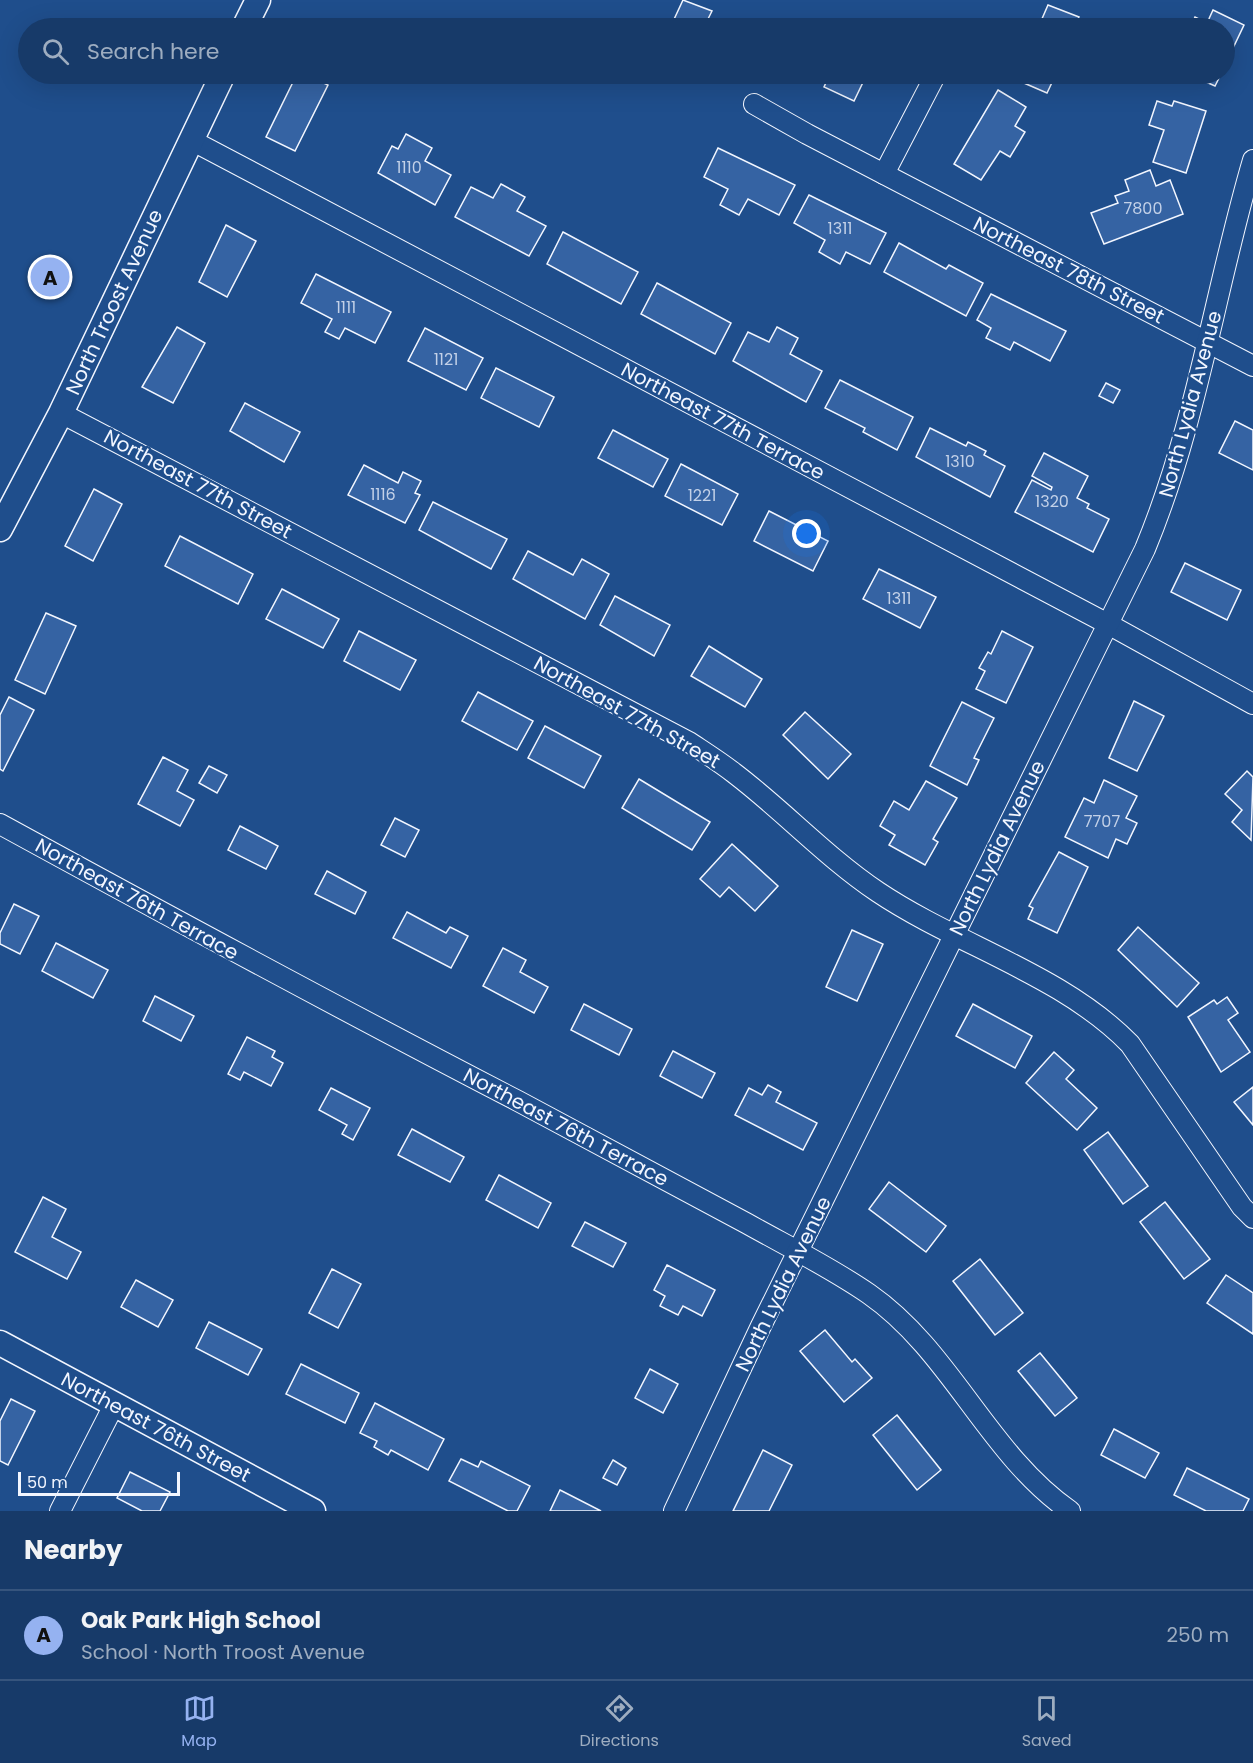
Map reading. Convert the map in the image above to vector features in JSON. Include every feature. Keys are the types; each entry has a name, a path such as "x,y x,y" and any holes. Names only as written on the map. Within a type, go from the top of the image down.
{"street":[{"path":"249,18 258,0"},
{"name":"North Troost Avenue","path":"0,528 61,413 218,84"},
{"path":"884,174 931,84"},
{"name":"Northeast 78th Street","path":"754,104 1253,366"},
{"name":"Northeast 77th Terrace","path":"191,140 1108,624 1253,704"},
{"name":"North Lydia Avenue","path":"674,1511 953,935 1108,624 1161,510 1180,449 1253,160"},
{"name":"Northeast 77th Street","path":"61,413 689,742 734,772 821,849 868,885 953,935 1083,1003 1108,1022 1130,1044 1242,1207 1253,1218"},
{"name":"Northeast 76th Terrace","path":"0,824 256,965 634,1163 844,1278 899,1319 923,1344 1019,1466 1053,1499 1070,1511"},
{"name":"Northeast 76th Street","path":"0,1342 313,1511"},
{"path":"60,1511 114,1404"}],"building":[{"path":"683,0 712,11 708,18 675,18"},
{"path":"1048,5 1079,17 1079,18 1042,18"},
{"path":"1213,10 1230,18 1209,18"},
{"path":"1235,21 1244,25 1235,44"},
{"path":"292,84 328,85 295,151 266,137"},
{"path":"825,84 862,84 854,101 824,87"},
{"path":"1026,84 1051,84 1047,93"},
{"path":"998,90 1026,107 1015,126 1025,132 1010,157 1000,151 981,180 954,164"},
{"path":"1157,101 1172,106 1174,101 1206,111 1186,173 1153,162 1164,130 1149,125"},
{"path":"406,134 432,148 425,161 451,175 435,205 378,173 392,146 398,149"},
{"path":"718,148 795,185 779,215 748,199 739,215 720,205 728,189 704,177"},
{"path":"1150,170 1156,186 1170,180 1183,214 1104,244 1091,213 1118,203 1115,196 1129,191 1125,180"},
{"path":"501,184 525,197 517,211 546,226 529,256 455,217 471,187 493,198"},
{"path":"809,195 886,233 870,264 846,252 840,264 819,252 825,240 794,223"},
{"path":"226,225 256,241 227,297 199,282"},
{"path":"563,232 638,272 621,304 547,264"},
{"path":"899,243 946,269 949,265 983,283 966,316 884,272"},
{"path":"316,274 391,312 375,343 345,328 339,339 325,332 332,319 301,303"},
{"path":"657,283 731,323 715,354 641,314"},
{"path":"991,294 1066,331 1050,361 1014,342 1010,350 986,338 991,328 977,320"},
{"path":"177,327 205,343 173,403 142,387"},
{"path":"777,327 798,338 790,354 822,371 806,402 733,361 748,332 769,342"},
{"path":"425,328 483,358 466,390 408,361"},
{"path":"496,368 554,397 539,427 481,398"},
{"path":"840,380 913,417 897,450 863,432 865,428 825,408"},
{"path":"1106,383 1120,390 1113,403 1099,396"},
{"path":"245,403 300,432 284,462 230,431"},
{"path":"1235,421 1253,430 1253,470 1219,453"},
{"path":"930,428 966,446 968,442 986,451 984,455 1005,466 990,497 916,457"},
{"path":"613,430 668,459 653,487 598,458"},
{"path":"1044,453 1088,476 1077,498 1089,504 1087,508 1109,519 1093,552 1015,512 1032,480 1051,490 1052,487 1032,476"},
{"path":"681,464 738,494 722,525 665,496"},
{"path":"364,465 398,483 403,472 421,481 415,493 420,495 405,523 348,495"},
{"path":"94,489 122,504 93,561 65,546"},
{"path":"433,502 507,539 491,569 419,530"},
{"path":"769,511 828,541 813,571 754,541"},
{"path":"180,536 253,574 238,604 165,566"},
{"path":"528,551 573,575 582,559 609,574 585,619 513,579"},
{"path":"1185,563 1241,590 1227,620 1171,592"},
{"path":"879,569 936,597 920,628 863,599"},
{"path":"282,589 339,619 323,648 266,619"},
{"path":"615,596 670,625 654,656 600,625"},
{"path":"46,613 76,626 45,694 15,680"},
{"path":"359,631 416,660 400,690 344,661"},
{"path":"1002,631 1033,647 1006,703 976,689 985,671 979,668 988,652 991,654"},
{"path":"709,646 762,679 745,707 691,676"},
{"path":"478,692 533,721 517,750 462,721"},
{"path":"9,697 34,710 3,771 0,769 0,715"},
{"path":"1134,701 1164,716 1137,771 1109,758"},
{"path":"962,702 994,718 974,758 979,760 967,785 930,766"},
{"path":"805,712 851,754 828,779 783,735"},
{"path":"545,726 601,756 584,788 528,758"},
{"path":"163,757 188,770 177,791 194,800 180,826 138,804"},
{"path":"209,766 227,775 217,793 199,783"},
{"path":"1247,771 1253,777 1251,840 1232,822 1242,810 1225,794"},
{"path":"639,779 710,822 692,850 622,808"},
{"path":"1104,780 1137,796 1126,818 1137,823 1127,844 1116,839 1108,858 1065,837 1084,798 1094,803"},
{"path":"926,781 957,798 933,839 938,842 925,865 889,845 895,835 880,826 894,801 909,810"},
{"path":"395,818 419,830 405,857 381,845"},
{"path":"240,826 278,846 266,869 228,850"},
{"path":"732,844 778,886 755,911 729,887 720,897 700,879"},
{"path":"1059,852 1088,867 1057,933 1028,919 1033,908 1029,906"},
{"path":"327,871 366,892 355,914 315,894"},
{"path":"14,904 39,916 20,954 0,944 0,933"},
{"path":"407,912 446,933 450,927 468,936 451,968 393,938"},
{"path":"1138,927 1199,983 1177,1007 1118,950"},
{"path":"852,930 883,944 857,1001 826,987"},
{"path":"56,943 108,970 93,998 42,971"},
{"path":"503,948 526,960 520,972 548,987 534,1013 483,986"},
{"path":"155,996 194,1016 181,1041 143,1021"},
{"path":"1227,997 1238,1013 1228,1020 1250,1052 1221,1072 1188,1017 1214,1000 1217,1004"},
{"path":"584,1004 632,1029 619,1055 571,1030"},
{"path":"973,1004 1032,1036 1015,1068 956,1036"},
{"path":"247,1037 275,1051 272,1057 283,1063 271,1086 244,1072 240,1080 228,1074"},
{"path":"673,1051 715,1073 702,1098 660,1076"},
{"path":"1054,1052 1074,1070 1066,1079 1097,1108 1077,1130 1026,1083"},
{"path":"768,1085 781,1092 776,1102 817,1123 803,1150 735,1115 749,1088 762,1095"},
{"path":"1253,1087 1253,1125 1234,1102"},
{"path":"331,1088 370,1108 353,1140 342,1134 347,1125 319,1110"},
{"path":"412,1129 464,1157 450,1182 398,1155"},
{"path":"1108,1132 1148,1186 1123,1204 1084,1150"},
{"path":"499,1175 551,1203 538,1228 486,1200"},
{"path":"889,1182 946,1226 926,1252 869,1209"},
{"path":"43,1197 66,1209 52,1237 81,1252 67,1279 15,1252"},
{"path":"1165,1202 1210,1259 1184,1279 1140,1222"},
{"path":"585,1222 626,1243 613,1267 572,1246"},
{"path":"980,1259 1023,1313 995,1335 953,1281"},
{"path":"667,1265 715,1290 702,1316 683,1306 678,1315 660,1306 665,1296 654,1290"},
{"path":"332,1269 361,1284 338,1328 309,1313"},
{"path":"1226,1275 1253,1293 1253,1334 1207,1303"},
{"path":"136,1280 173,1300 158,1327 121,1307"},
{"path":"209,1322 262,1349 248,1375 196,1348"},
{"path":"825,1330 852,1362 855,1359 872,1378 844,1402 800,1351"},
{"path":"1040,1353 1077,1398 1055,1416 1018,1371"},
{"path":"301,1364 359,1393 345,1423 286,1394"},
{"path":"650,1369 678,1384 663,1413 635,1398"},
{"path":"11,1399 35,1411 8,1465 0,1461 0,1421"},
{"path":"375,1403 444,1439 428,1470 391,1450 388,1455 374,1447 377,1441 360,1433"},
{"path":"897,1415 941,1470 917,1490 873,1435"},
{"path":"1114,1429 1159,1453 1145,1478 1101,1455"},
{"path":"763,1450 792,1465 769,1511 733,1511"},
{"path":"461,1459 478,1467 481,1461 530,1486 517,1511 508,1511 449,1481"},
{"path":"613,1460 626,1468 617,1485 603,1478"},
{"path":"1187,1468 1249,1499 1243,1511 1206,1511 1174,1495"},
{"path":"130,1472 170,1492 160,1511 142,1511 117,1498"},
{"path":"560,1490 601,1511 550,1511"}],"place":[{"name":"Oak Park High School","path":"50,277"}]}
